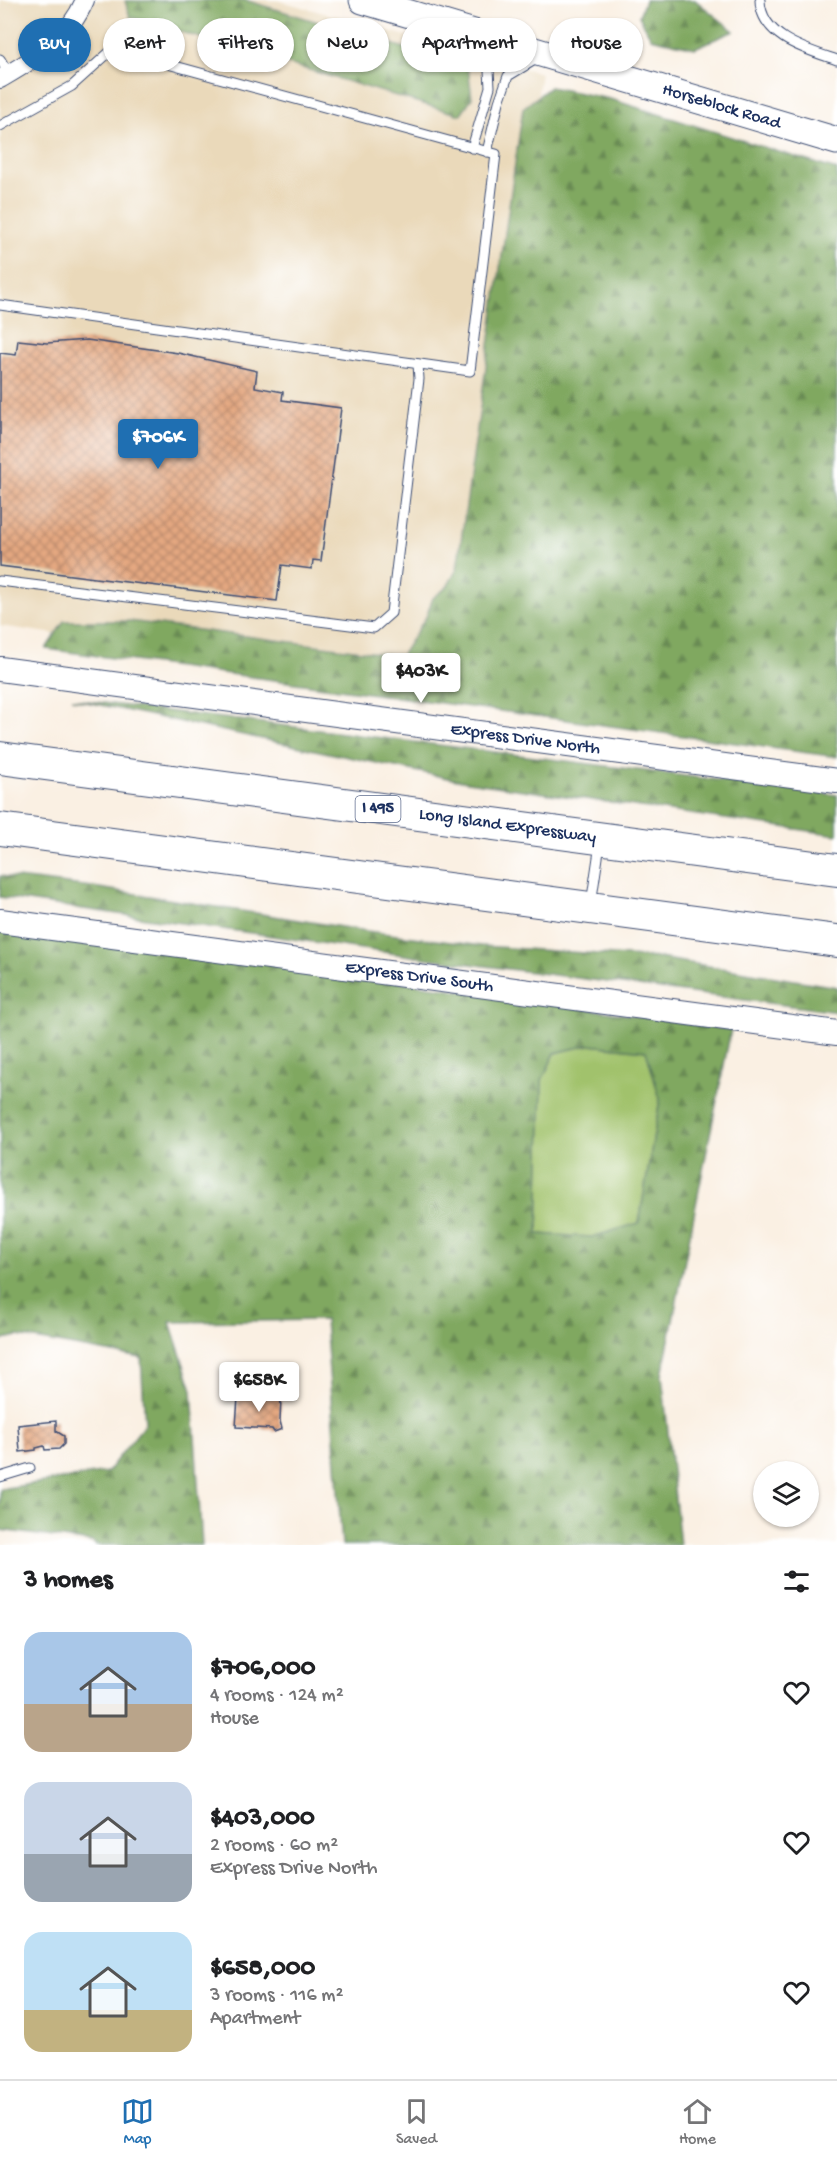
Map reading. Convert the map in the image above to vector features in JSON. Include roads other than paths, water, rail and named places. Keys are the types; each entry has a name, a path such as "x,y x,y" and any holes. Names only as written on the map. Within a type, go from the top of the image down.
{"highway":[{"path":"0,747 155,779"},
{"name":"Long Island Expressway","path":"0,758 837,870"},
{"path":"0,831 47,835 837,941"}],"main road":[{"name":"Horseblock Road","path":"363,0 423,18"},
{"name":"Horseblock Road","path":"537,53 837,141"},
{"name":"Express Drive North","path":"0,669 837,781"},
{"name":"Express Drive South","path":"0,921 837,1034"}],"street":[{"path":"3,71 56,44 76,18 85,0"},
{"path":"0,661 115,685"}],"lane":[{"path":"760,0 764,16 781,36 796,46 837,60"},
{"path":"0,126 72,86 113,49 496,154 470,371 0,305"},
{"path":"487,152 508,76 545,55"},
{"path":"472,148 490,87 489,72"},
{"path":"0,581 374,628 391,613 419,379 418,364"},
{"path":"590,908 601,838"},
{"path":"0,1477 30,1468"}]}
